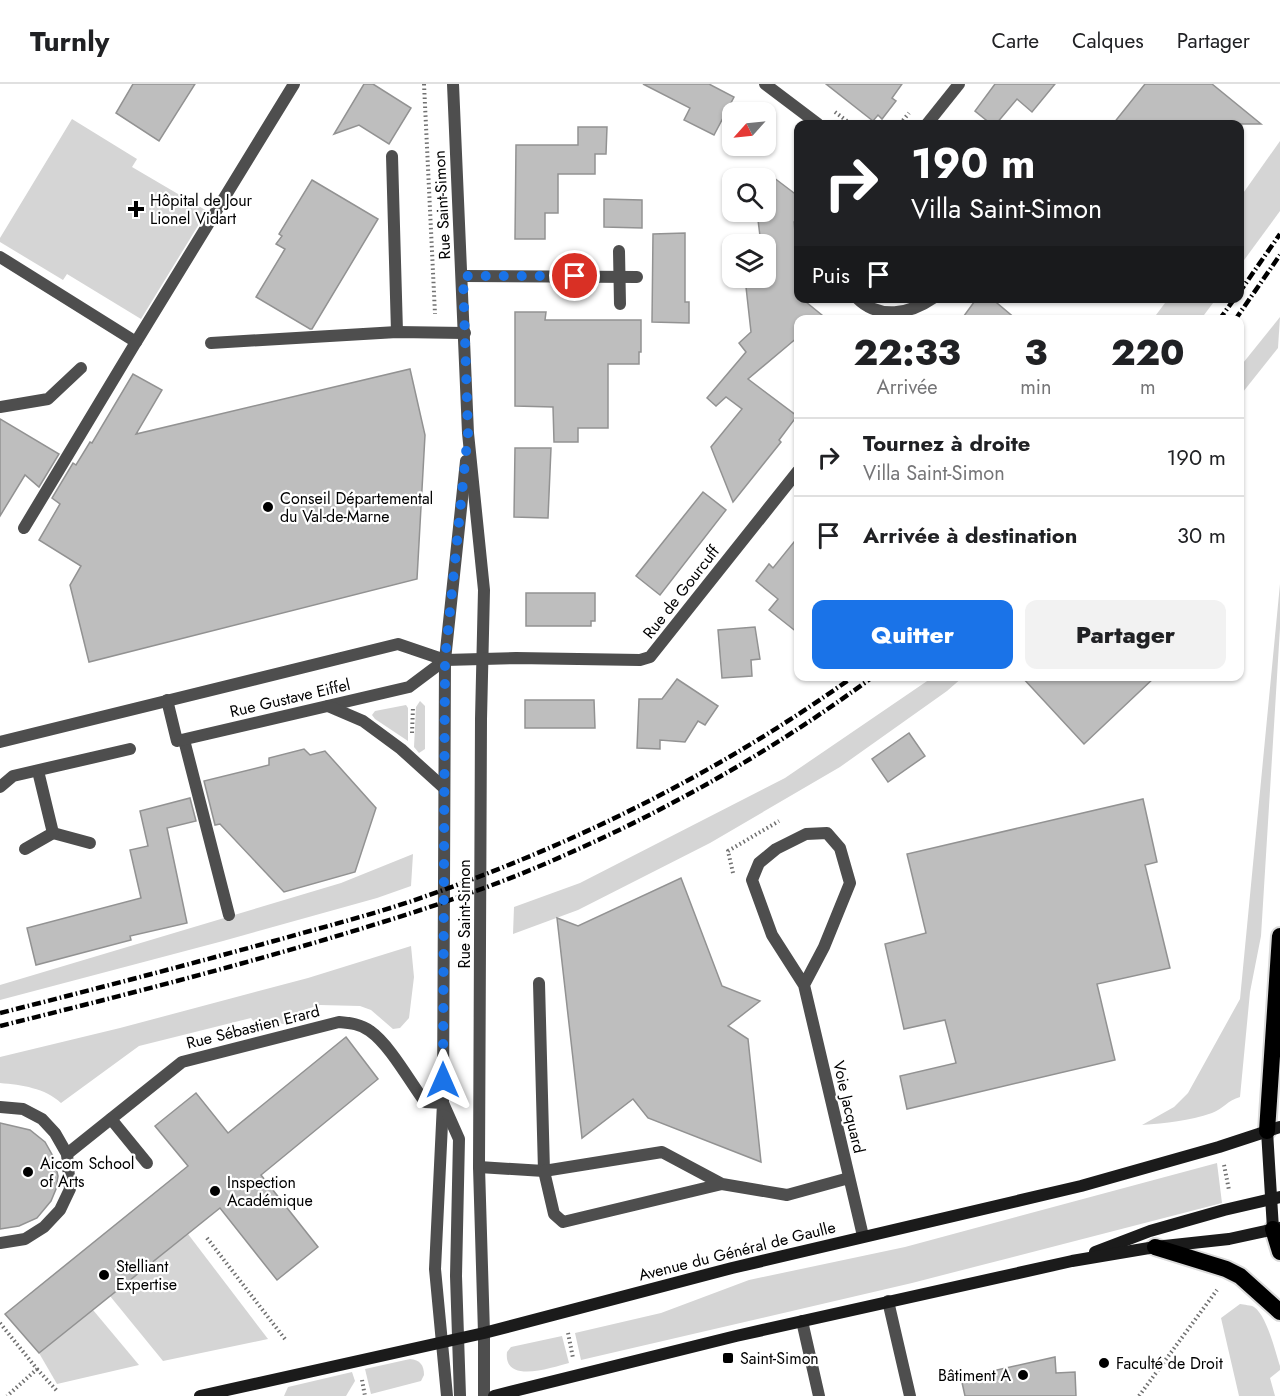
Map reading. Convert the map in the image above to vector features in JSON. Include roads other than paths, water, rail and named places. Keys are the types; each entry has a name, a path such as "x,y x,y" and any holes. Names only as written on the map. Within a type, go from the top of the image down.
{"highway":[{"path":"1274,1129 1280,936"},
{"path":"1277,1228 1280,1252"},
{"path":"1155,1247 1226,1269 1240,1276 1280,1312"}],"main road":[{"path":"494,1396 802,1321 1072,1261 1155,1247 1229,1239 1277,1228 1274,1129"},
{"name":"Avenue du Général de Gaulle","path":"200,1396 484,1333 732,1268 1081,1186 1274,1129"},
{"path":"1072,1261 1150,1231 1276,1198"}],"street":[{"path":"24,528 294,84"},
{"name":"Rue Saint-Simon","path":"453,84 468,433 484,590 479,1167 484,1396"},
{"path":"765,84 813,120"},
{"path":"930,120 959,84"},
{"path":"392,156 397,332"},
{"path":"620,251 620,304"},
{"path":"0,257 136,342"},
{"path":"463,276 637,277"},
{"path":"862,303 896,315"},
{"path":"902,315 926,303"},
{"path":"212,343 397,332 465,333"},
{"path":"0,407 48,399 81,368"},
{"name":"Rue Saint-Simon","path":"447,1396 435,1269 443,1103 445,660 468,433"},
{"name":"Rue de Gourcuff","path":"482,659 640,660 650,657 794,476"},
{"name":"Rue Gustave Eiffel","path":"0,742 398,644 445,660 482,659"},
{"name":"Rue Gustave Eiffel","path":"184,740 409,687 445,660"},
{"path":"167,700 177,741 184,740 229,915"},
{"path":"328,706 363,721 401,749 443,787"},
{"path":"0,787 13,776 130,749"},
{"path":"38,771 53,833"},
{"path":"25,849 53,833 90,843"},
{"name":"Voie Jacquard","path":"804,985 824,947 850,883 840,848 827,833 806,834 776,849 759,863 752,880 772,935 804,985 863,1236"},
{"path":"539,983 544,1171 554,1214 563,1222 722,1184"},
{"name":"Rue Sébastien Erard","path":"67,1154 182,1062 339,1022 354,1023 370,1031 384,1043 425,1102 443,1103"},
{"name":"Rue Saint-Simon","path":"443,1103 459,1139 456,1276 460,1396"},
{"path":"0,1107 23,1109 42,1119 55,1133 67,1154 70,1189 60,1210 44,1227 25,1239 0,1243"},
{"path":"111,1119 147,1163"},
{"path":"479,1167 544,1171 662,1152 722,1184 787,1195 849,1178"},
{"path":"888,1301 910,1396"},
{"path":"802,1321 819,1396"}],"railway":[{"path":"1244,286 1280,234"},
{"path":"1238,315 1280,255"},
{"path":"1223,315 1231,303"},
{"path":"0,1013 343,922 471,880 529,857 642,805 750,744 847,681"},
{"path":"0,1026 286,951 417,911 507,880 606,836 685,796 801,727 867,681"}],"place":[{"name":"Hôpital de Jour Lionel Vidart","path":"136,209"},
{"name":"Conseil Départemental du Val-de-Marne","path":"268,507"},
{"name":"Aicom School of Arts","path":"28,1172"},
{"name":"Inspection Académique","path":"215,1191"},
{"name":"Stelliant Expertise","path":"104,1275"},
{"name":"Saint-Simon","path":"728,1358"},
{"name":"Faculté de Droit","path":"1104,1363"},
{"name":"Bâtiment A","path":"1023,1375"}]}
